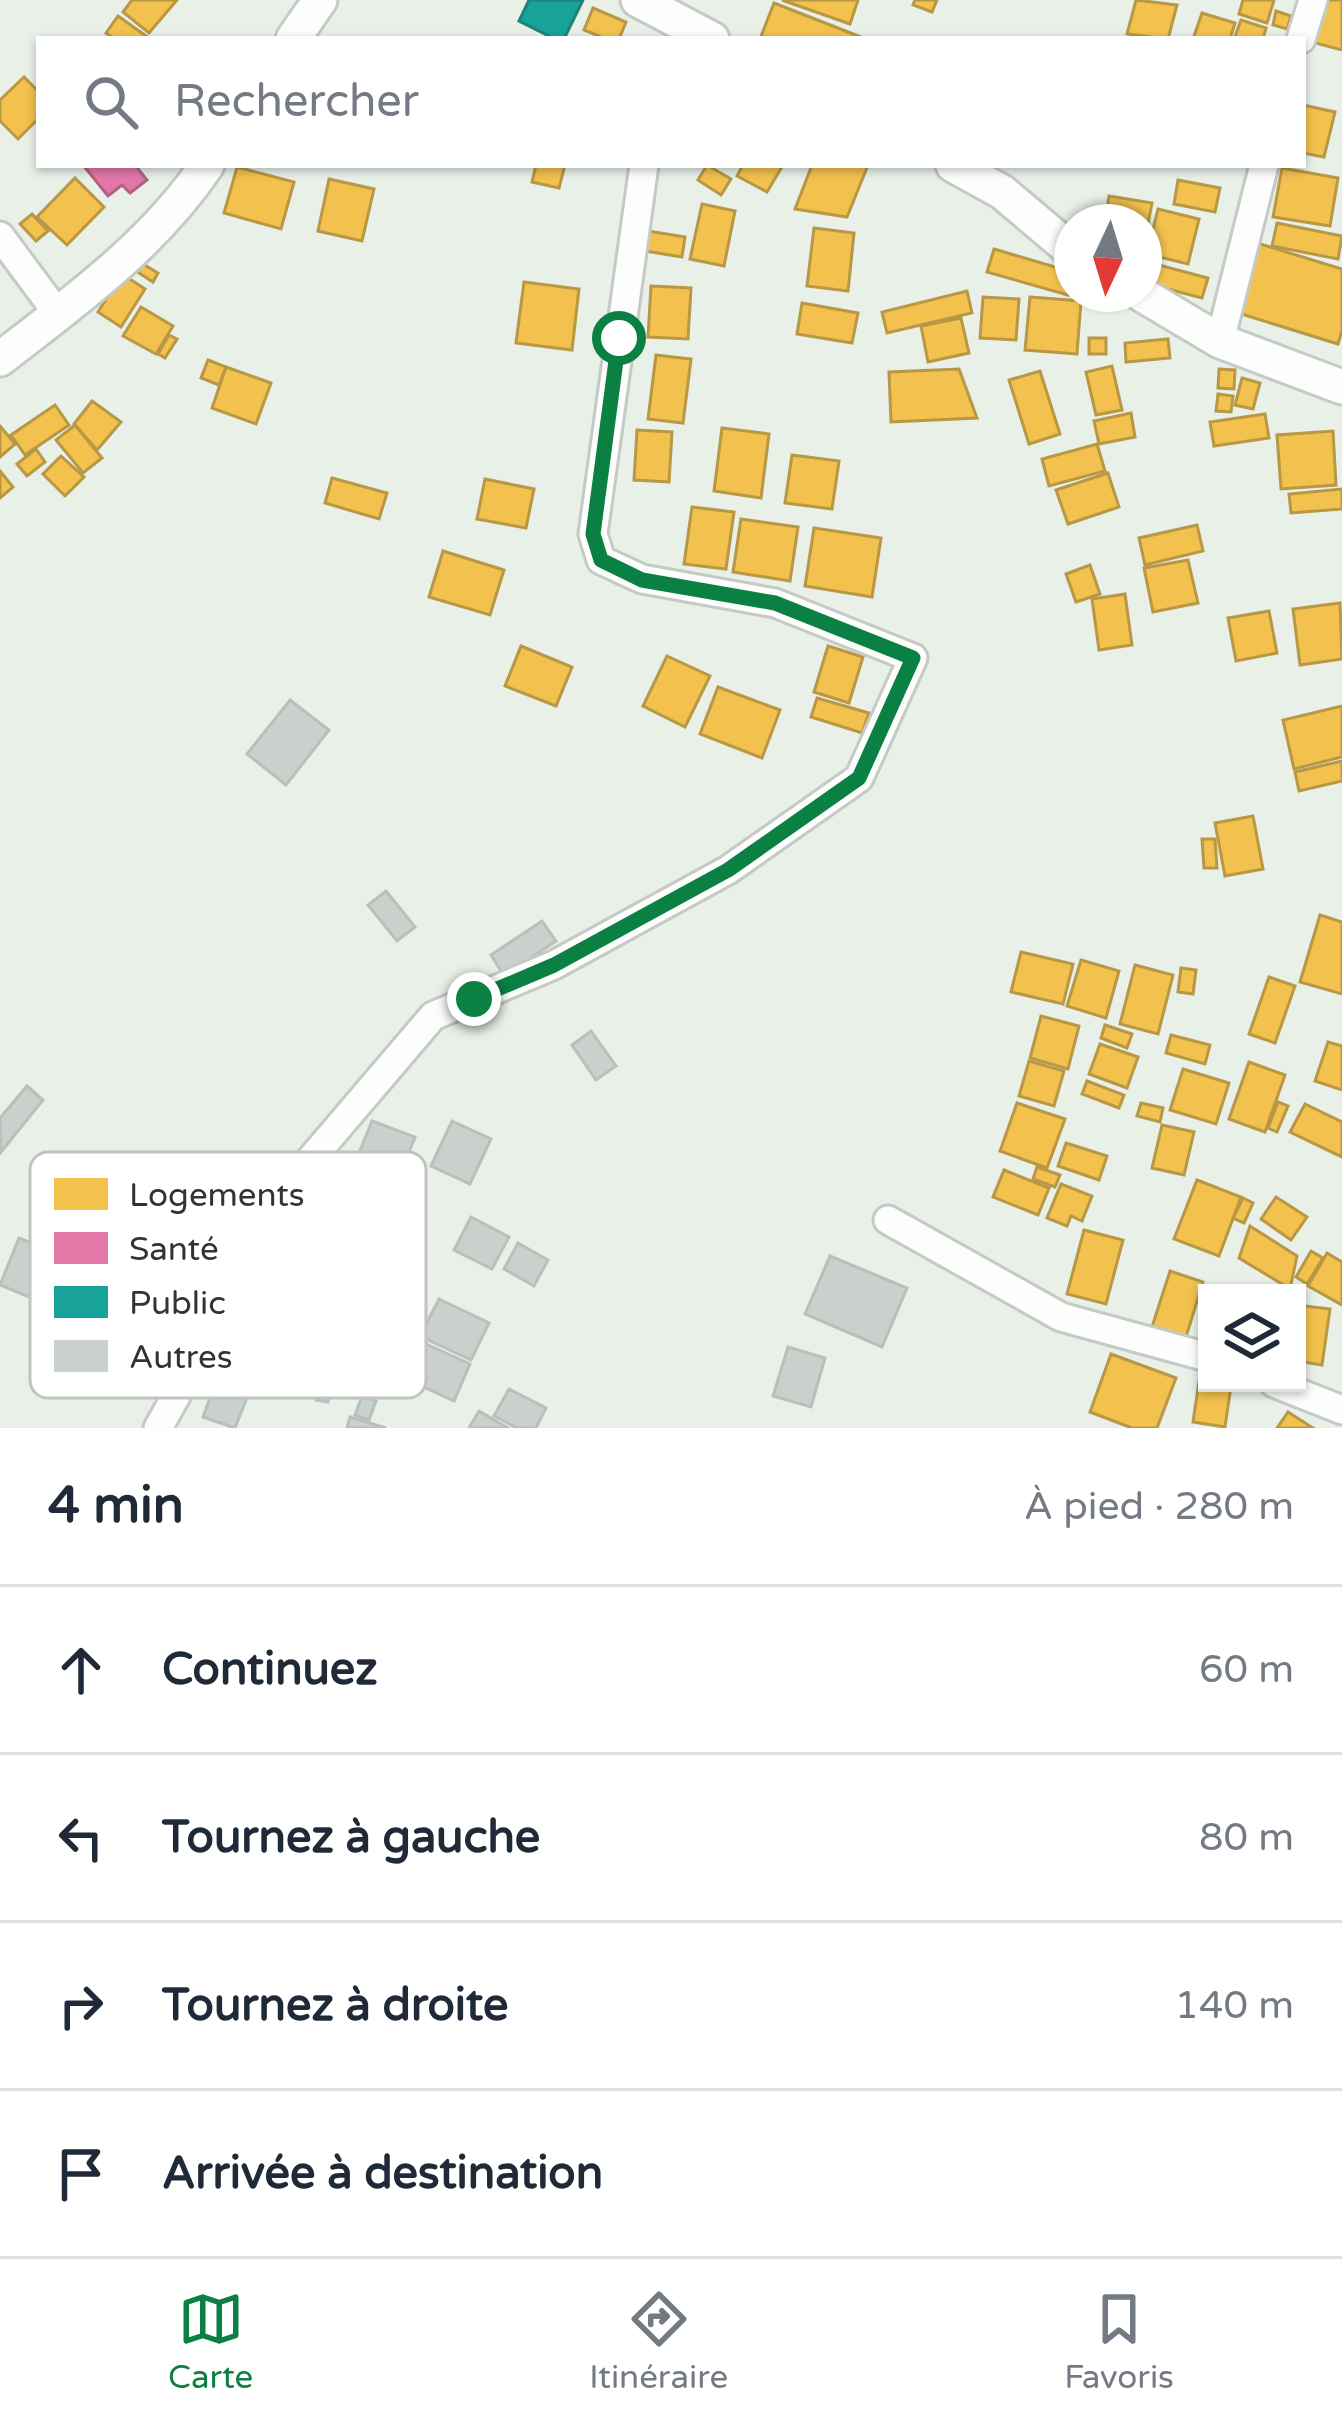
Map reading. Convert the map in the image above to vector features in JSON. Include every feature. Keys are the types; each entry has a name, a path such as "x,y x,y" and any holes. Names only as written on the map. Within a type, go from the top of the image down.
{"street":[{"path":"295,36 320,0"},
{"path":"1302,36 1312,0"},
{"path":"656,18 704,36"},
{"path":"0,359 121,263 205,168"},
{"path":"317,1152 434,1016 554,965 728,870 859,778 913,658 775,603 642,580 601,560 593,534 644,168"},
{"path":"958,168 1002,192 1054,235"},
{"path":"1220,340 1263,168"},
{"path":"0,236 58,314"},
{"path":"1162,306 1220,340 1342,387"},
{"path":"887,1220 1060,1317 1198,1355"},
{"path":"1297,1392 1342,1410"},
{"path":"158,1428 175,1398"}],"building: Logements":[{"path":"132,0 177,0 149,33 123,12"},
{"path":"782,0 858,0 850,24"},
{"path":"915,0 937,0 932,12 913,5"},
{"path":"1136,0 1177,5 1169,36 1127,34"},
{"path":"1243,0 1274,0 1267,23 1239,14"},
{"path":"1319,0 1342,0 1342,50 1308,41"},
{"path":"774,3 858,36 761,36"},
{"path":"593,8 626,22 620,36 584,30"},
{"path":"1276,11 1291,16 1287,29 1273,25"},
{"path":"1202,13 1235,23 1231,36 1194,36"},
{"path":"118,16 146,36 110,36 106,33"},
{"path":"1241,20 1266,28 1264,36 1235,36"},
{"path":"24,77 36,89 36,121 18,139 0,121 0,100"},
{"path":"1306,106 1335,112 1324,157 1306,154"},
{"path":"237,168 294,182 281,229 224,213"},
{"path":"535,168 564,168 559,188 532,182"},
{"path":"705,168 731,179 721,195 698,180"},
{"path":"741,168 781,168 767,192 737,176"},
{"path":"811,168 867,168 847,217 795,209"},
{"path":"1282,168 1338,178 1330,226 1273,217"},
{"path":"75,178 104,207 67,245 37,217"},
{"path":"329,179 374,189 362,241 318,231"},
{"path":"1178,180 1220,188 1215,212 1174,204"},
{"path":"1109,196 1152,203 1152,204 1108,204"},
{"path":"702,204 735,211 724,266 690,259"},
{"path":"1162,210 1199,219 1188,264 1162,258"},
{"path":"32,214 48,231 36,241 20,224"},
{"path":"1277,223 1342,236 1338,259 1272,246"},
{"path":"814,228 854,233 848,291 807,286"},
{"path":"642,230 685,237 682,257 639,250"},
{"path":"1257,243 1342,269 1338,344 1235,312"},
{"path":"994,249 1054,267 1054,291 987,272"},
{"path":"138,261 158,273 153,282 133,269"},
{"path":"1162,266 1208,278 1202,298 1162,288"},
{"path":"122,274 145,289 121,327 98,312"},
{"path":"524,282 579,289 572,350 516,343"},
{"path":"651,286 691,288 688,339 648,337"},
{"path":"967,291 972,313 887,333 882,312"},
{"path":"983,297 1019,299 1016,340 980,338"},
{"path":"1030,297 1054,299 1054,312 1080,312 1077,354 1025,350"},
{"path":"802,303 858,313 852,343 797,334"},
{"path":"141,307 173,326 156,354 123,336"},
{"path":"961,318 969,353 928,362 921,326"},
{"path":"169,335 177,339 165,358 158,354"},
{"path":"1089,338 1106,338 1106,354 1089,354"},
{"path":"1168,339 1170,358 1126,362 1125,343"},
{"path":"656,355 691,359 683,423 648,419"},
{"path":"208,360 226,367 219,385 201,378"},
{"path":"1112,366 1122,410 1096,415 1086,372"},
{"path":"226,367 271,383 256,424 212,408"},
{"path":"959,369 977,418 891,422 889,372"},
{"path":"1219,369 1235,370 1234,389 1218,388"},
{"path":"1040,371 1060,434 1029,444 1009,380"},
{"path":"1242,378 1260,383 1253,409 1235,405"},
{"path":"1218,394 1233,396 1231,412 1216,411"},
{"path":"92,401 121,422 97,450 74,424"},
{"path":"55,405 69,425 25,455 11,435"},
{"path":"1131,413 1135,437 1099,444 1094,421"},
{"path":"1265,414 1269,438 1214,446 1210,422"},
{"path":"75,425 102,458 83,473 56,440"},
{"path":"0,426 15,444 0,457"},
{"path":"722,428 769,434 761,498 714,491"},
{"path":"637,430 672,432 669,482 634,480"},
{"path":"1333,431 1336,485 1281,489 1277,435"},
{"path":"1097,444 1105,471 1049,486 1042,459"},
{"path":"36,449 45,462 27,476 17,464"},
{"path":"792,455 839,461 832,509 785,503"},
{"path":"61,456 84,477 65,496 43,474"},
{"path":"0,471 13,487 0,498"},
{"path":"1108,473 1119,507 1068,524 1056,490"},
{"path":"332,478 387,493 379,519 325,503"},
{"path":"485,479 534,489 526,528 477,519"},
{"path":"1342,489 1342,509 1291,513 1289,494"},
{"path":"692,507 734,512 726,569 684,564"},
{"path":"741,519 798,527 790,581 733,572"},
{"path":"1197,525 1203,551 1145,565 1139,538"},
{"path":"814,528 881,538 872,597 805,586"},
{"path":"443,551 504,570 490,615 429,597"},
{"path":"1188,560 1198,603 1153,612 1144,568"},
{"path":"1090,565 1100,594 1076,602 1066,574"},
{"path":"1125,594 1132,645 1099,650 1092,599"},
{"path":"1340,603 1342,659 1300,665 1293,609"},
{"path":"1269,611 1277,653 1236,661 1228,618"},
{"path":"521,646 572,667 556,706 505,686"},
{"path":"828,646 863,657 849,703 814,692"},
{"path":"667,656 710,676 685,727 643,706"},
{"path":"718,687 780,710 762,758 700,734"},
{"path":"817,698 869,713 862,733 811,717"},
{"path":"1342,706 1342,757 1294,769 1283,720"},
{"path":"1342,761 1342,781 1299,791 1295,772"},
{"path":"1253,816 1263,869 1225,876 1215,823"},
{"path":"1202,839 1215,839 1217,868 1204,868"},
{"path":"1320,915 1342,922 1342,994 1300,982"},
{"path":"1021,952 1073,964 1063,1004 1011,992"},
{"path":"1081,960 1119,971 1106,1018 1067,1006"},
{"path":"1135,965 1173,975 1158,1034 1120,1024"},
{"path":"1181,968 1196,970 1193,994 1178,992"},
{"path":"1269,977 1295,986 1275,1043 1249,1034"},
{"path":"1041,1016 1079,1026 1068,1069 1030,1058"},
{"path":"1105,1025 1132,1034 1127,1048 1101,1038"},
{"path":"1171,1035 1210,1045 1205,1064 1166,1053"},
{"path":"1328,1042 1342,1046 1342,1090 1315,1081"},
{"path":"1100,1044 1138,1057 1127,1088 1089,1074"},
{"path":"1029,1061 1064,1071 1054,1106 1019,1096"},
{"path":"1249,1062 1285,1075 1265,1132 1229,1119"},
{"path":"1183,1069 1229,1083 1216,1124 1170,1110"},
{"path":"1087,1081 1124,1095 1119,1108 1082,1094"},
{"path":"1278,1102 1288,1106 1277,1132 1268,1128"},
{"path":"1017,1103 1065,1119 1047,1168 1000,1151"},
{"path":"1141,1103 1163,1108 1160,1122 1137,1116"},
{"path":"1305,1104 1342,1122 1342,1157 1290,1132"},
{"path":"1162,1125 1194,1132 1184,1175 1152,1168"},
{"path":"1066,1143 1107,1156 1099,1180 1058,1166"},
{"path":"1037,1167 1060,1175 1055,1187 1033,1179"},
{"path":"1004,1170 1049,1188 1038,1215 993,1197"},
{"path":"1197,1180 1241,1197 1219,1256 1174,1239"},
{"path":"1061,1184 1092,1196 1082,1221 1071,1216 1067,1226 1047,1218"},
{"path":"1276,1197 1307,1217 1291,1240 1261,1219"},
{"path":"1243,1198 1253,1203 1244,1223 1233,1218"},
{"path":"1250,1226 1297,1256 1291,1284 1282,1284 1239,1258"},
{"path":"1084,1230 1123,1240 1106,1304 1067,1294"},
{"path":"1311,1251 1323,1258 1307,1284 1296,1277"},
{"path":"1327,1253 1342,1262 1342,1305 1308,1286"},
{"path":"1170,1271 1203,1282 1198,1284 1186,1337 1152,1327"},
{"path":"1306,1306 1330,1309 1322,1365 1306,1362"},
{"path":"1111,1354 1176,1378 1157,1428 1132,1428 1090,1412"},
{"path":"1198,1388 1198,1392 1230,1392 1225,1427 1193,1422"},
{"path":"1288,1412 1313,1428 1277,1428"}],"building: Santé":[{"path":"85,168 137,168 147,180 130,193 122,185 108,196"}],"building: Public":[{"path":"529,0 583,0 565,36 549,36 519,21"}],"building: Autres":[{"path":"290,700 329,730 286,785 247,754"},
{"path":"386,891 415,927 397,941 368,905"},
{"path":"542,921 556,941 504,976 491,955"},
{"path":"591,1031 616,1066 596,1080 572,1045"},
{"path":"27,1086 43,1100 1,1152 0,1118"},
{"path":"372,1121 415,1137 409,1152 359,1152"},
{"path":"452,1121 491,1139 470,1184 431,1166"},
{"path":"471,1217 509,1237 492,1269 454,1250"},
{"path":"19,1238 30,1242 30,1297 0,1285"},
{"path":"518,1243 548,1260 534,1286 504,1269"},
{"path":"830,1256 907,1288 882,1347 805,1314"},
{"path":"439,1299 489,1323 471,1360 426,1339 426,1324"},
{"path":"426,1344 470,1364 454,1401 426,1388"},
{"path":"788,1347 825,1358 811,1407 773,1396"},
{"path":"509,1389 546,1408 536,1428 517,1428 494,1416"},
{"path":"210,1398 247,1398 235,1428 203,1417"},
{"path":"361,1398 376,1401 369,1420 355,1415"},
{"path":"479,1411 508,1428 469,1428"},
{"path":"350,1417 386,1428 347,1428"}],"route":[{"path":"474,999 554,965 728,870 859,778 913,658 775,603 642,580 601,560 593,534 619,338"}]}
